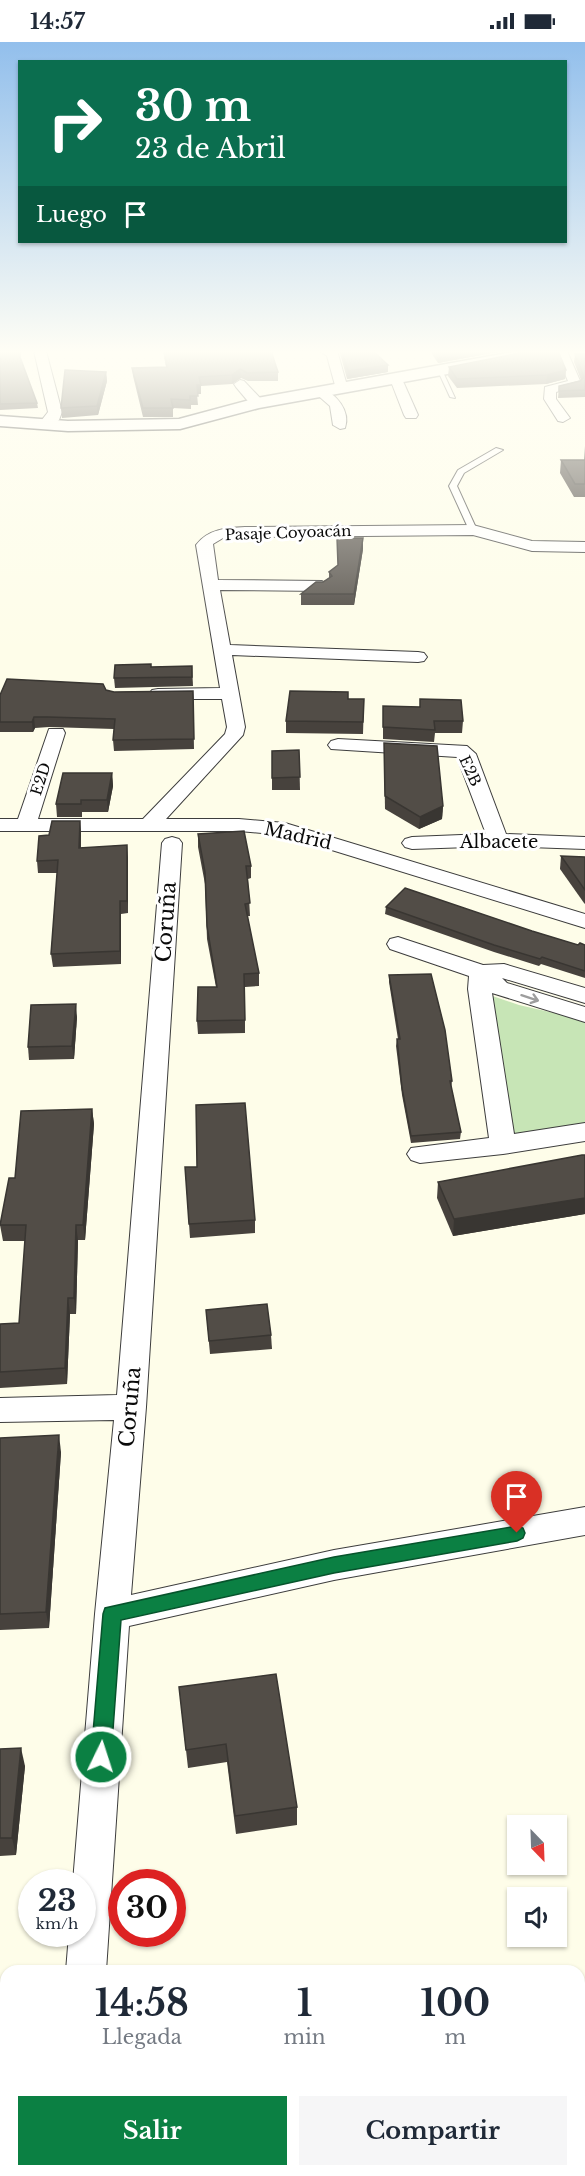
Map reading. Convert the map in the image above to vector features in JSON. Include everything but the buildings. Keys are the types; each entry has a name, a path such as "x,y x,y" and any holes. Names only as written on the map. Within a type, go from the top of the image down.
{"street":[{"name":"Pasaje Coyoacán","path":"160,834 234,735 236,727 204,545 209,538 245,532 473,530 532,546 585,547"},
{"path":"212,585 322,586"},
{"path":"224,650 418,657"},
{"path":"137,694 231,693"},
{"name":"E2D","path":"26,825 56,732"},
{"name":"E2B","path":"338,745 460,750 465,754 498,840"},
{"name":"Madrid","path":"0,825 160,834 239,825 285,829 585,921"},
{"name":"Coruña","path":"86,1965 112,1614 131,1407 160,834"},
{"name":"Albacete","path":"412,843 498,840 585,843"},
{"path":"398,944 481,972 504,971 585,996"},
{"path":"481,972 499,988 585,1015"},
{"path":"481,972 480,989 503,1145"},
{"path":"420,1154 503,1145 585,1132"},
{"path":"0,1410 131,1407"},
{"path":"112,1614 334,1565 585,1521"}],"lane":[{"path":"473,530 453,486 461,472 498,451"}],"green space":[{"path":"475,990 519,1005 585,1020 585,1124 504,1136"}],"route":[{"path":"101,1757 112,1614 334,1565 517,1533"}]}
